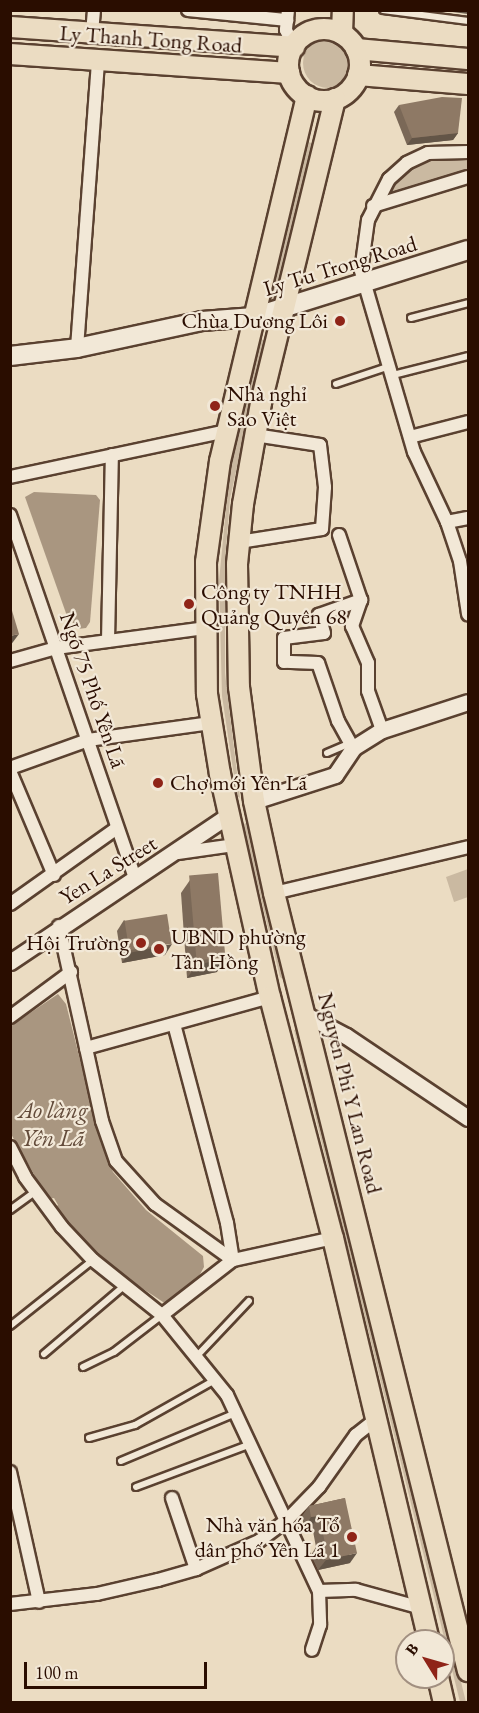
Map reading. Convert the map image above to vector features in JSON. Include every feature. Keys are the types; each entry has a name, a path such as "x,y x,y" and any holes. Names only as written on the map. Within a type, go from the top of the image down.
{"main road":[{"path":"314,31 316,10"},
{"path":"342,34 343,10"},
{"name":"Ly Thanh Tong Road","path":"10,27 294,47"},
{"path":"328,29 342,34 356,49 358,75 349,91 335,99 319,100 307,96 296,87 289,73 294,47 314,31 328,29"},
{"path":"356,49 468,59"},
{"name":"Ly Thanh Tong Road","path":"10,54 289,73"},
{"path":"358,75 468,84"},
{"path":"307,96 226,431 208,533 205,628 211,723 235,845 270,997 333,1238 374,1421 426,1629"},
{"name":"Nguyen Phi Y Lan Road","path":"335,99 255,435 239,542 239,687 254,801 274,894 468,1671"},
{"name":"Ly Tu Trong Road","path":"10,356 77,348 202,321 254,317 363,285 468,250"},
{"path":"229,815 254,801"},
{"path":"270,997 306,1015"}],"street":[{"path":"92,33 94,10"},
{"path":"188,10 288,15 286,30 294,47"},
{"path":"77,348 98,59"},
{"path":"468,152 433,152 407,163 389,179 373,206 361,257 363,285 392,370 410,437 428,487 447,522 460,561 468,614"},
{"path":"373,206 468,177"},
{"path":"410,437 468,422"},
{"path":"10,477 226,431"},
{"path":"239,542 322,529 325,487 320,444 255,435"},
{"path":"108,641 112,455"},
{"name":"Ngõ 75 Phố Yên Lã","path":"10,515 135,879"},
{"path":"447,522 468,518"},
{"path":"339,535 361,600 352,626 368,663 368,691 382,730"},
{"path":"351,746 338,722 318,663 284,662 285,638 324,633 319,615 361,600"},
{"path":"10,661 56,648 205,628"},
{"path":"254,801 335,775 351,746 382,730 468,702"},
{"path":"54,875 10,769 88,740 211,723"},
{"name":"Yen La Street","path":"10,962 59,926 178,853 229,815"},
{"path":"10,904 54,875 117,828"},
{"path":"178,853 235,845"},
{"path":"274,894 468,847"},
{"path":"59,926 71,972 102,1121 116,1161 155,1204 232,1260"},
{"path":"10,1017 71,972"},
{"path":"86,1048 270,997"},
{"path":"306,1015 346,1036 468,1118"},
{"path":"174,1024 227,1223 232,1260"},
{"path":"10,1147 35,1192 93,1260 162,1315 215,1380 237,1413 288,1519 319,1591 320,1625 312,1650"},
{"path":"162,1315 232,1260 333,1238"},
{"path":"10,1604 97,1594 196,1569 259,1541 288,1519 334,1470 356,1435 374,1421"},
{"path":"10,1472 39,1602"},
{"path":"172,1498 196,1569"},
{"path":"319,1591 356,1590 422,1608"}],"lane":[{"path":"383,10 468,21"},
{"path":"411,318 468,303"},
{"path":"336,384 392,370 468,356"},
{"path":"327,753 351,746"},
{"path":"10,1210 35,1192"},
{"path":"10,1326 93,1260"},
{"path":"44,1354 124,1286"},
{"path":"196,1357 249,1301"},
{"path":"83,1366 114,1352 162,1315"},
{"path":"89,1438 135,1425 215,1380"},
{"path":"121,1461 237,1413"},
{"path":"136,1487 252,1443"}],"shaded area":[{"path":"328,38 342,42 349,49 353,63 349,77 342,84 328,88 314,84 307,77 303,63 307,49 314,42"},
{"path":"307,142 312,143 273,306 267,305"},
{"path":"458,156 468,158 468,173 386,196 397,175 426,160"},
{"path":"260,338 264,341 230,499 225,561 225,673 240,798 237,796 222,696 219,581 230,468"},
{"path":"246,823 286,978 284,980 280,977 243,825"},
{"path":"468,869 468,897 454,902 446,877"},
{"path":"294,1030 299,1030 302,1040 448,1629 442,1629"},
{"path":"455,1658 466,1702 460,1702 455,1682"}],"water":[{"path":"34,492 96,495 100,500 90,622 86,628 78,629 67,616 25,497"},
{"name":"Ao làng Yên Lã","path":"58,994 66,1004 101,1143 113,1172 146,1210 203,1256 204,1267 198,1278 180,1297 166,1304 113,1269 71,1228 54,1209 58,1205 54,1198 48,1199 11,1134 11,1026"}],"building":[{"path":"442,97 462,98 458,133 412,138 399,105"},
{"path":"10,604 19,634 10,636"},
{"path":"218,873 225,958 197,960 189,876"},
{"path":"167,914 172,944 129,950 125,921"},
{"path":"345,1498 357,1553 326,1560 318,1544 325,1543 319,1516 311,1517 309,1506"}],"place":[{"name":"Chùa Dương Lôi","path":"340,321"},
{"name":"Nhà nghỉ Sao Việt","path":"215,406"},
{"name":"Công ty TNHH Quảng Quyên 68","path":"189,604"},
{"name":"Chợ mới Yên Lã","path":"158,783"},
{"name":"Hội Trường","path":"141,943"},
{"name":"UBND phường Tân Hồng","path":"159,949"},
{"name":"Nhà văn hóa Tổ dân phố Yên Lã 1","path":"352,1537"}]}
